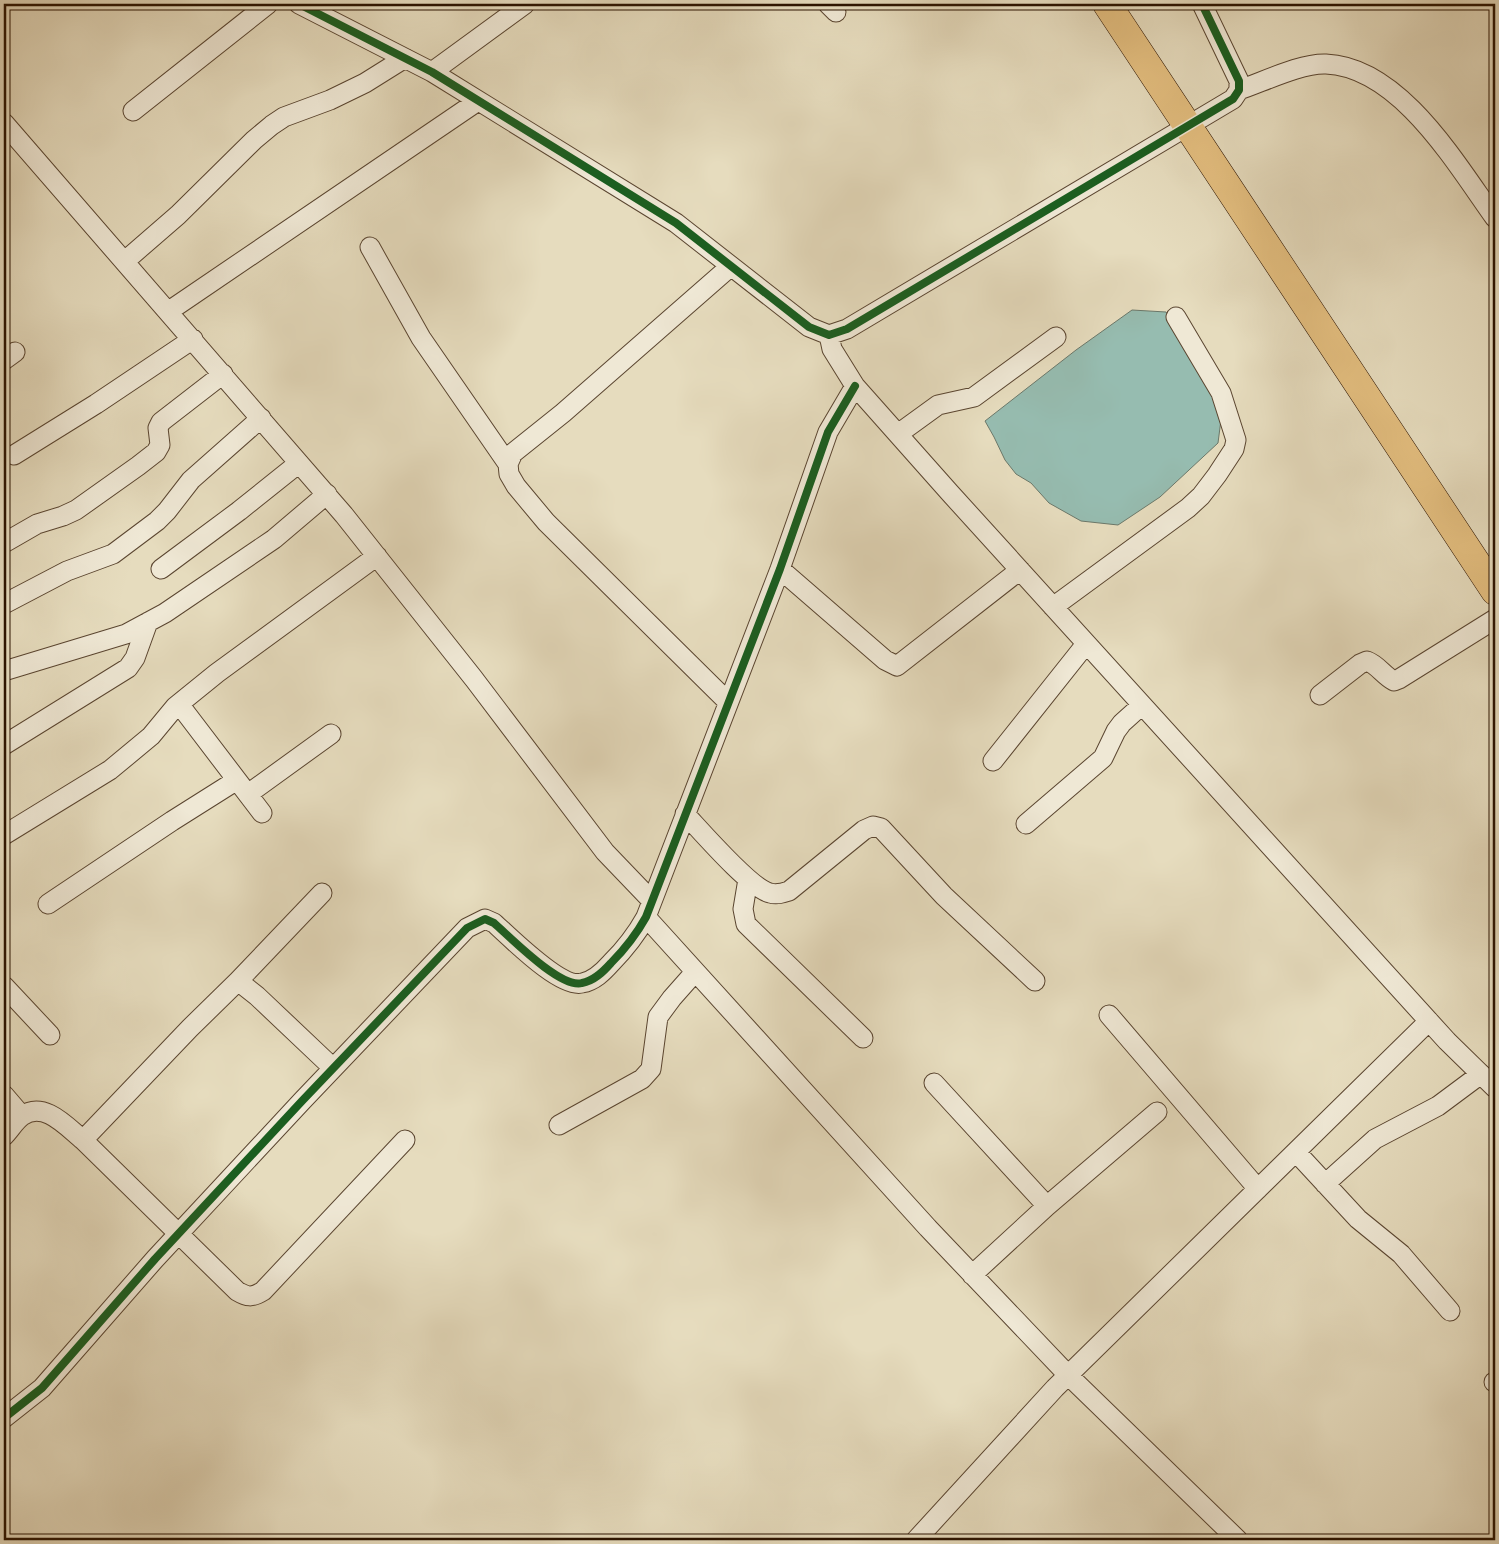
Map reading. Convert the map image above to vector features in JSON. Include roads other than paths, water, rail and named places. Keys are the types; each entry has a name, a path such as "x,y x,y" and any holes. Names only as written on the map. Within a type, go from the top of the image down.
{"highway":[{"path":"1107,4 1495,591"}],"street":[{"path":"133,111 268,4"},
{"path":"299,4 432,72 676,223 809,327 829,335 847,329 1233,99 1239,90 1239,81 1202,4"},
{"path":"432,72 525,4"},
{"path":"125,261 178,215 254,140 272,125 365,83 405,58"},
{"path":"1239,90 1303,68 1325,64 1347,67 1365,74 1387,88 1425,122 1495,218"},
{"path":"169,311 478,101"},
{"path":"4,123 327,494 474,679 695,972 972,1275 1068,1375 1238,1540"},
{"path":"370,247 421,338 508,464 509,474 516,486 546,522 728,702"},
{"path":"508,464 513,453 563,413 731,266"},
{"path":"1053,607 1188,508 1212,482 1234,449 1236,440 1221,393 1176,317"},
{"path":"829,335 832,349 856,386 898,434 1429,1021 1495,1088"},
{"path":"898,434 938,405 974,398 1056,337"},
{"path":"14,455 96,404 193,339"},
{"path":"4,543 37,524 76,510 138,466 156,452 160,445 158,428 161,422 223,374"},
{"path":"4,1418 42,1388 178,1235 333,1068 467,928 485,919 494,923 548,970 561,979 581,984 595,978 637,933 649,909 780,569 828,432 856,386"},
{"path":"4,604 67,571 113,554 168,511 191,480 261,418"},
{"path":"161,569 239,511 299,462"},
{"path":"4,671 126,634 165,613 274,539 327,494"},
{"path":"4,835 110,770 151,736 179,704 239,656 377,556"},
{"path":"780,569 885,660 896,666 1020,570"},
{"path":"1320,695 1367,660 1374,663 1394,681 1495,619"},
{"path":"4,745 128,668 135,658 148,622"},
{"path":"993,760 1086,644"},
{"path":"179,704 262,813"},
{"path":"1026,824 1103,758 1116,731 1142,705"},
{"path":"48,904 172,821 243,787 332,734"},
{"path":"685,814 748,879 761,889 770,893 780,894 789,891 864,830 874,826 881,828 944,896 1035,981"},
{"path":"748,879 743,909 746,924 863,1038"},
{"path":"83,1140 322,893"},
{"path":"559,1125 642,1080 649,1073 658,1017 695,972"},
{"path":"238,981 257,996 333,1068"},
{"path":"4,986 50,1034"},
{"path":"1109,1015 1258,1189"},
{"path":"916,1540 1068,1375 1429,1021"},
{"path":"1326,1184 1375,1138 1438,1106 1481,1074"},
{"path":"934,1083 1047,1206"},
{"path":"4,1095 22,1116"},
{"path":"4,1136 22,1116 31,1111 46,1113 58,1119 83,1140 178,1235 237,1291 246,1297 255,1296 263,1291 405,1140"},
{"path":"972,1275 1047,1206 1157,1112"},
{"path":"1296,1152 1358,1219 1401,1254 1450,1311"}],"water":[{"path":"1132,310 1166,312 1197,359 1222,412 1218,443 1160,497 1118,525 1081,521 1049,503 1031,483 1016,474 1005,460 985,421 1076,350"}]}
